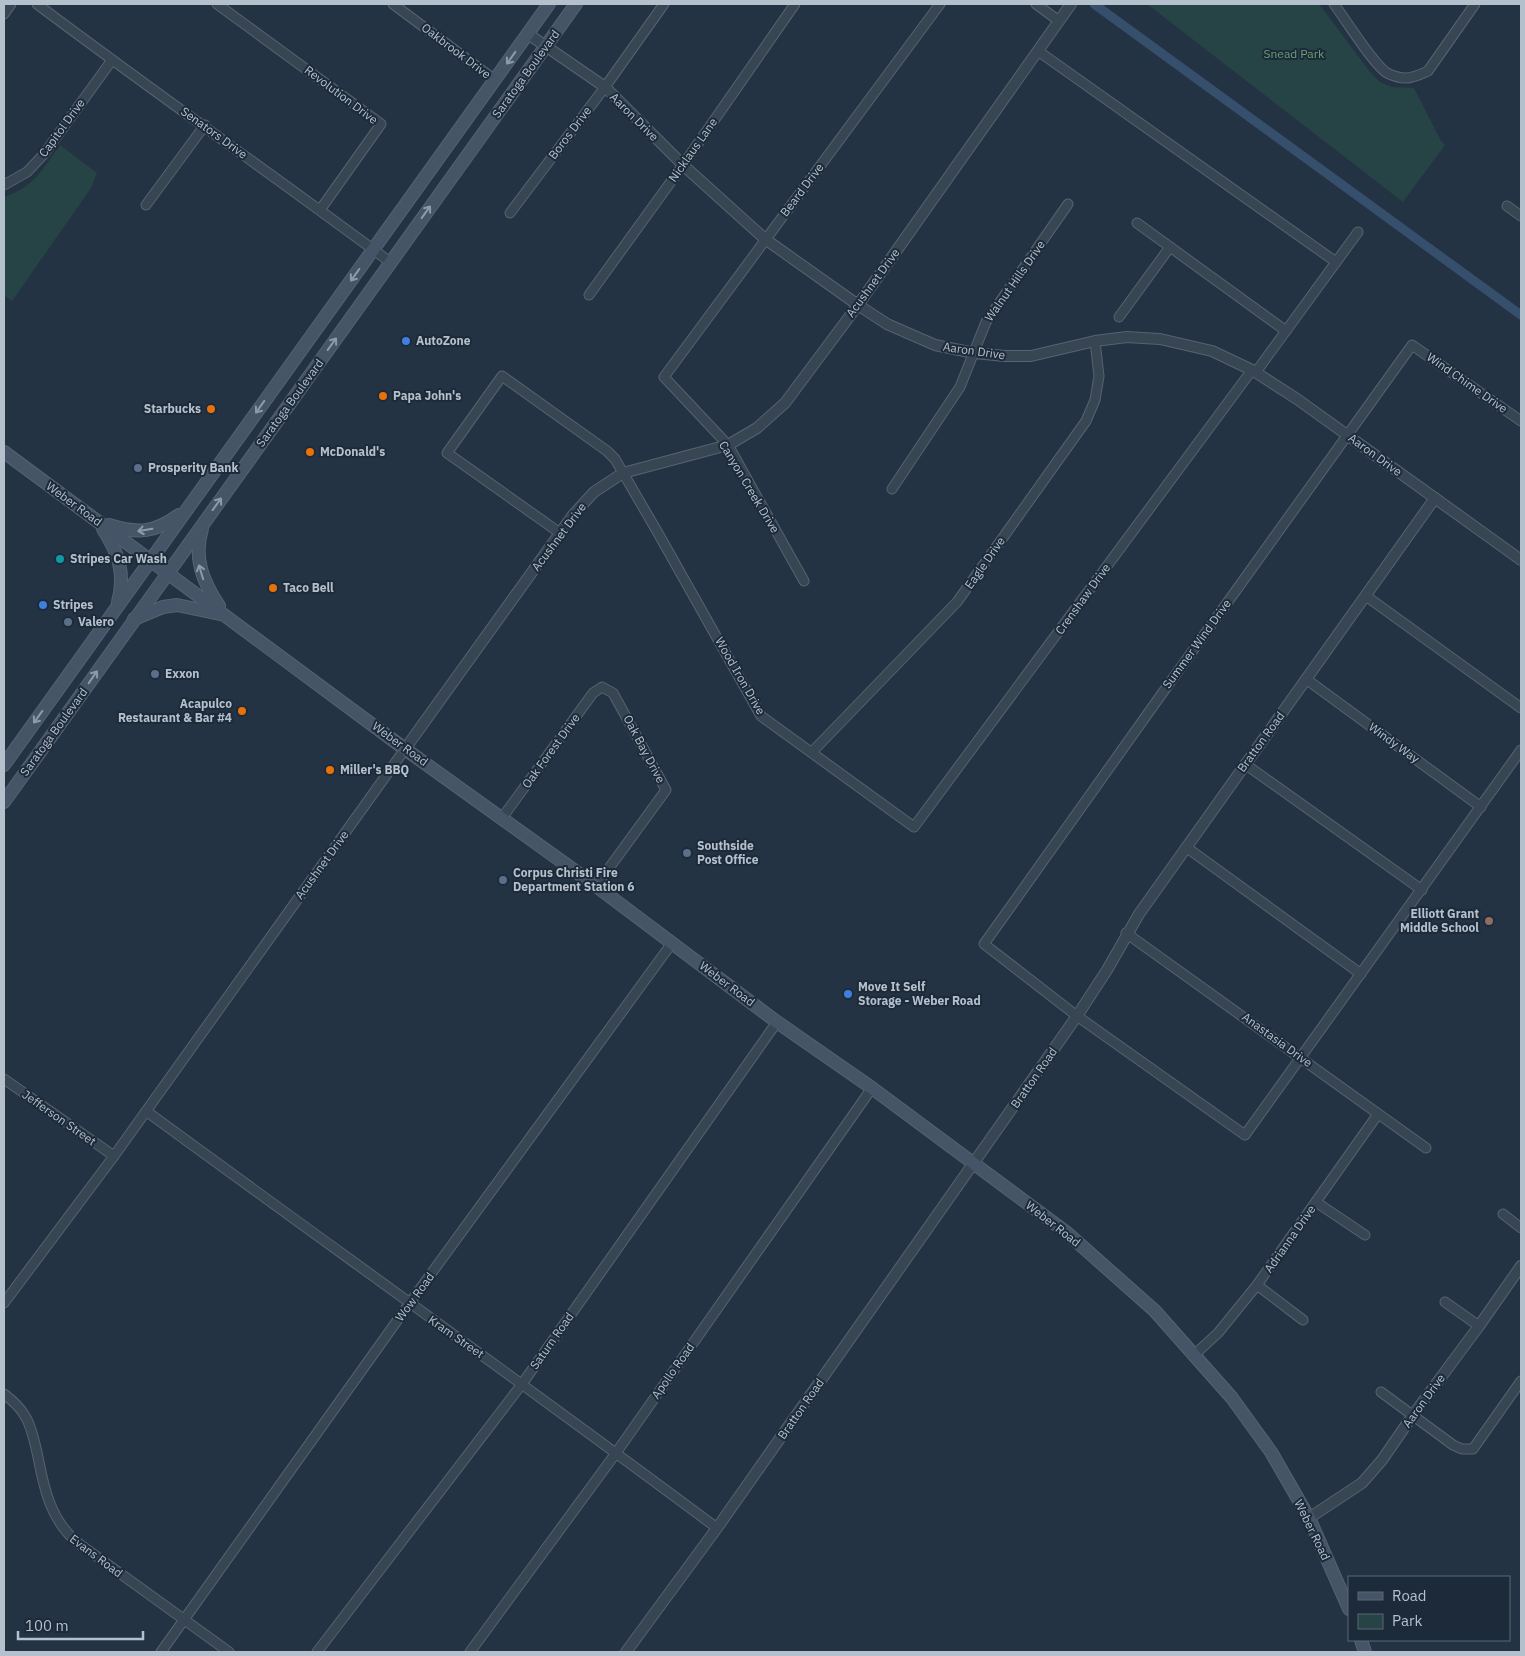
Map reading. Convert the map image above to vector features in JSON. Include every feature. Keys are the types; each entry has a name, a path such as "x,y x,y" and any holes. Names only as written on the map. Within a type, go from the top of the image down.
{"main road":[{"name":"Saratoga Boulevard","path":"4,765 549,4"},
{"name":"Saratoga Boulevard","path":"4,802 576,4"},
{"name":"Weber Road","path":"4,452 405,748 596,886 777,1022 872,1088 1066,1232 1154,1311 1232,1398 1266,1444 1309,1518 1348,1607"},
{"path":"99,522 122,529 144,531 158,528 187,509"},
{"path":"205,521 199,539 198,555 200,569 212,596 224,615"},
{"path":"99,522 112,542 119,559 122,575 121,593 117,606"},
{"path":"134,619 163,607 177,605 224,615"}],"street":[{"path":"4,14 11,4"},
{"name":"Senators Drive","path":"37,4 390,262"},
{"name":"Revolution Drive","path":"217,4 381,124 320,210"},
{"name":"Oakbrook Drive","path":"394,4 495,80"},
{"name":"Boros Drive","path":"510,213 605,87 664,4"},
{"name":"Nicklaus Lane","path":"589,295 683,166 795,4"},
{"name":"Beard Drive","path":"664,377 940,4"},
{"path":"1036,4 1059,20"},
{"name":"Acushnet Drive","path":"4,1303 114,1156 573,515 594,492 623,473 728,445 757,428 785,403 858,305 1072,4"},
{"path":"1334,4 1386,72 1397,77 1407,78 1428,71 1475,4"},
{"name":"Aaron Drive","path":"528,34 605,87 683,166 765,239 888,324 935,345 974,353 1005,356 1031,356 1095,341 1127,338 1160,339 1212,351 1254,371 1521,559"},
{"path":"1038,51 1336,262"},
{"name":"Capitol Drive","path":"4,185 27,172 44,154 112,60"},
{"path":"146,205 204,125"},
{"name":"Walnut Hills Drive","path":"892,490 960,387 986,322 1068,204"},
{"path":"1507,206 1521,216"},
{"path":"1137,223 1286,331"},
{"name":"Crenshaw Drive","path":"914,827 1254,371 1286,331 1358,232"},
{"path":"1119,317 1170,247"},
{"name":"Eagle Drive","path":"812,752 957,602 1086,421 1095,400 1099,376 1095,341"},
{"name":"Wind Chime Drive","path":"1412,345 1521,421"},
{"name":"Summer Wind Drive","path":"1077,1016 984,944 1160,694 1412,345"},
{"name":"Wood Iron Drive","path":"560,533 447,453 502,376 607,451 623,473 761,716 914,827"},
{"name":"Canyon Creek Drive","path":"664,377 728,445 804,581"},
{"name":"Bratton Road","path":"626,1652 717,1528 1077,1016 1107,970 1126,933 1435,498"},
{"path":"1366,596 1521,708"},
{"name":"Windy Way","path":"1306,679 1481,807"},
{"name":"Oak Forest Drive","path":"502,818 593,693 602,687"},
{"name":"Oak Bay Drive","path":"596,886 666,790 613,694 602,687"},
{"path":"1077,1016 1245,1135 1521,750"},
{"path":"1245,764 1422,890"},
{"path":"1186,847 1361,974"},
{"name":"Anastasia Drive","path":"1126,933 1426,1148"},
{"name":"Wow Road","path":"161,1652 409,1304 672,943"},
{"name":"Saturn Road","path":"317,1652 522,1384 777,1022"},
{"name":"Jefferson Street","path":"4,1079 114,1156"},
{"name":"Apollo Road","path":"470,1652 616,1452 872,1088"},
{"name":"Kram Street","path":"146,1111 409,1304 616,1452 717,1528"},
{"name":"Adrianna Drive","path":"1193,1356 1218,1333 1257,1285 1378,1114"},
{"path":"1316,1202 1365,1235"},
{"path":"1502,1214 1521,1228"},
{"name":"Aaron Drive","path":"1309,1518 1362,1483 1382,1460 1413,1414 1521,1266"},
{"path":"1257,1285 1303,1320"},
{"path":"1445,1302 1479,1326"},
{"path":"1382,1392 1453,1445 1462,1449 1473,1449 1521,1381"},
{"name":"Evans Road","path":"4,1394 17,1405 26,1417 35,1443 43,1486 53,1511 66,1532 78,1543 229,1652"}],"green space":[{"name":"Snead Park","path":"1147,4 1319,4 1370,72 1380,82 1392,87 1414,88 1440,139 1445,145 1403,202"},
{"path":"60,145 97,173 91,188 12,301 4,295 4,197 15,193 30,183"}],"waterway":[{"path":"1094,4 1521,315"}],"place":[{"name":"AutoZone","path":"406,341"},
{"name":"Papa John's","path":"383,396"},
{"name":"Starbucks","path":"211,409"},
{"name":"McDonald's","path":"310,452"},
{"name":"Prosperity Bank","path":"138,468"},
{"name":"Stripes Car Wash","path":"60,559"},
{"name":"Taco Bell","path":"273,588"},
{"name":"Stripes","path":"43,605"},
{"name":"Valero","path":"68,622"},
{"name":"Exxon","path":"155,674"},
{"name":"Acapulco Restaurant & Bar #4","path":"242,711"},
{"name":"Miller's BBQ","path":"330,770"},
{"name":"Southside Post Office","path":"687,853"},
{"name":"Corpus Christi Fire Department Station 6","path":"503,880"},
{"name":"Elliott Grant Middle School","path":"1489,921"},
{"name":"Move It Self Storage - Weber Road","path":"848,994"}]}
